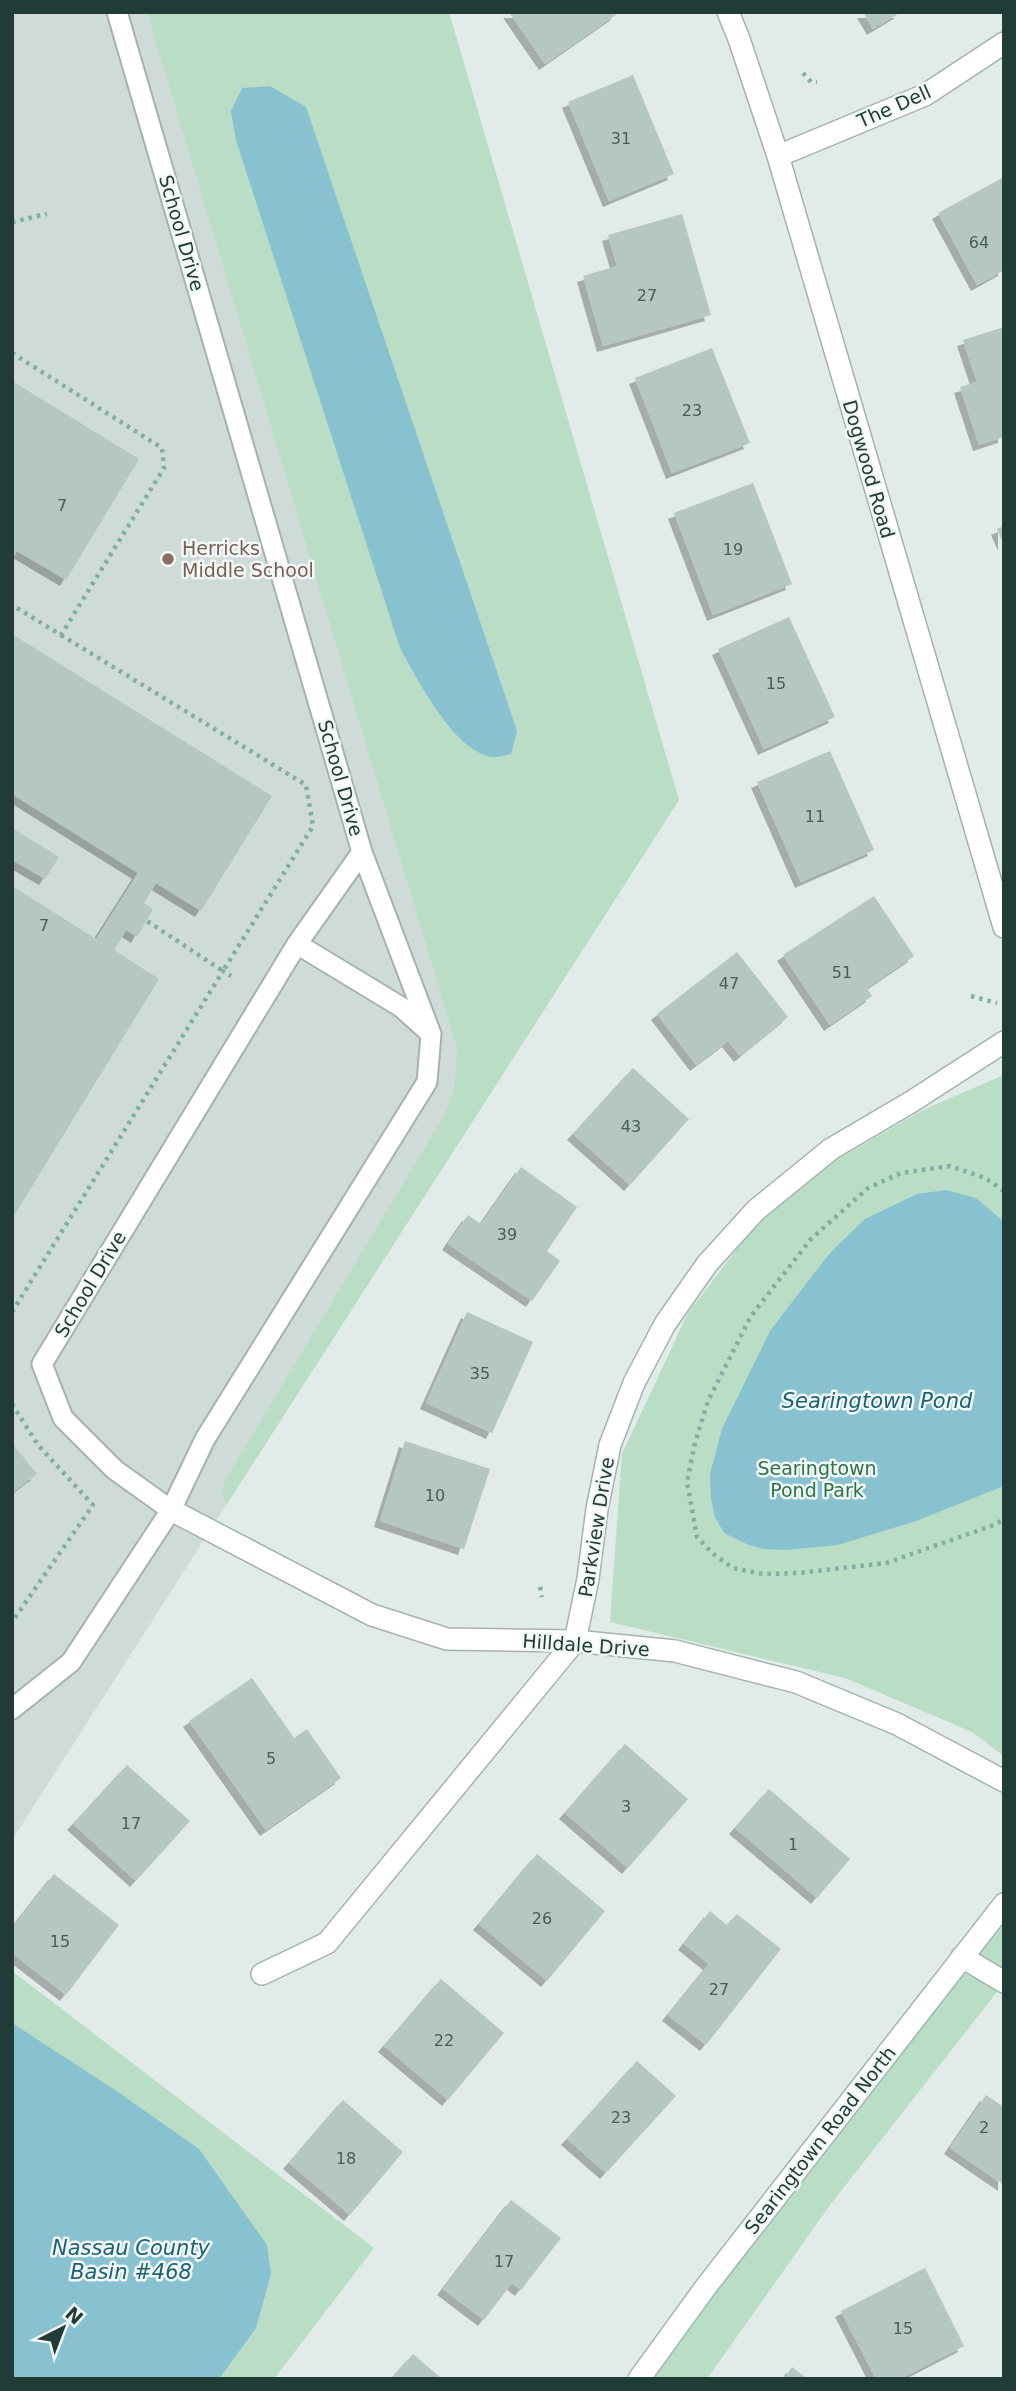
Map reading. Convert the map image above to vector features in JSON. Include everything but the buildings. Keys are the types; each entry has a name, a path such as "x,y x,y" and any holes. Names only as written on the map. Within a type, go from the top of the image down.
{"street":[{"name":"Dogwood Road","path":"728,12 778,156 1004,928"},
{"name":"The Dell","path":"778,156 925,95 1004,43"},
{"name":"Parkview Drive","path":"262,1974 327,1943 575,1641 610,1445 634,1383 659,1336 707,1265 756,1210 831,1149 911,1102 1004,1042"},
{"name":"Hilldale Drive","path":"171,1510 372,1615 447,1639 575,1641 674,1651 796,1682 897,1724 1004,1781"},
{"name":"Searingtown Road North","path":"639,2379 705,2288 1004,1905"},
{"path":"962,1956 1004,1982"}],"lane":[{"name":"School Drive","path":"117,12 362,852 297,944 42,1364 62,1418 115,1470 171,1510"},
{"path":"12,1709 71,1662 171,1510 205,1439 427,1082 431,1034 362,852"},
{"path":"297,944 401,1007 431,1034"}],"path":[{"path":"803,73 811,82 817,82"},
{"path":"12,222 47,214"},
{"path":"12,353 162,448 164,468 61,635"},
{"path":"12,605 306,785 313,826 12,1312"},
{"path":"147,920 230,976"},
{"path":"971,996 997,1003"},
{"path":"1004,1191 985,1178 950,1166 901,1173 868,1188 811,1239 751,1316 708,1401 687,1482 697,1537 712,1553 733,1568 763,1574 799,1573 886,1563 970,1534 1004,1519"},
{"path":"12,1404 38,1445 93,1505 12,1622"},
{"path":"540,1587 542,1597"}],"shaded area":[{"name":"Herricks Middle School","path":"12,12 165,12 482,1105 12,1840"}],"green space":[{"path":"147,12 449,12 679,800 227,1504 222,1495 224,1482 445,1114 455,1086 457,1047"},
{"name":"Searingtown Pond Park","path":"1004,1075 1004,1756 972,1732 845,1678 610,1622 622,1454 688,1313 757,1223 833,1162 925,1109"},
{"path":"1004,1898 1004,1983 830,2205 707,2379 634,2379"},
{"name":"Nassau County Basin #468","path":"12,1971 374,2248 274,2379 12,2379"}],"water":[{"path":"270,86 306,107 517,731 511,754 495,757 480,753 466,744 439,713 400,648 236,140 231,111 242,88"},
{"name":"Searingtown Pond","path":"946,1190 976,1198 1004,1222 1004,1486 916,1521 838,1545 786,1550 764,1549 724,1533 715,1517 710,1474 722,1429 770,1331 831,1252 865,1219 917,1194"},
{"name":"Nassau County Basin #468","path":"12,2023 199,2149 267,2245 271,2274 256,2328 219,2379 12,2379"}],"place":[{"name":"Herricks Middle School","path":"168,559"}]}
